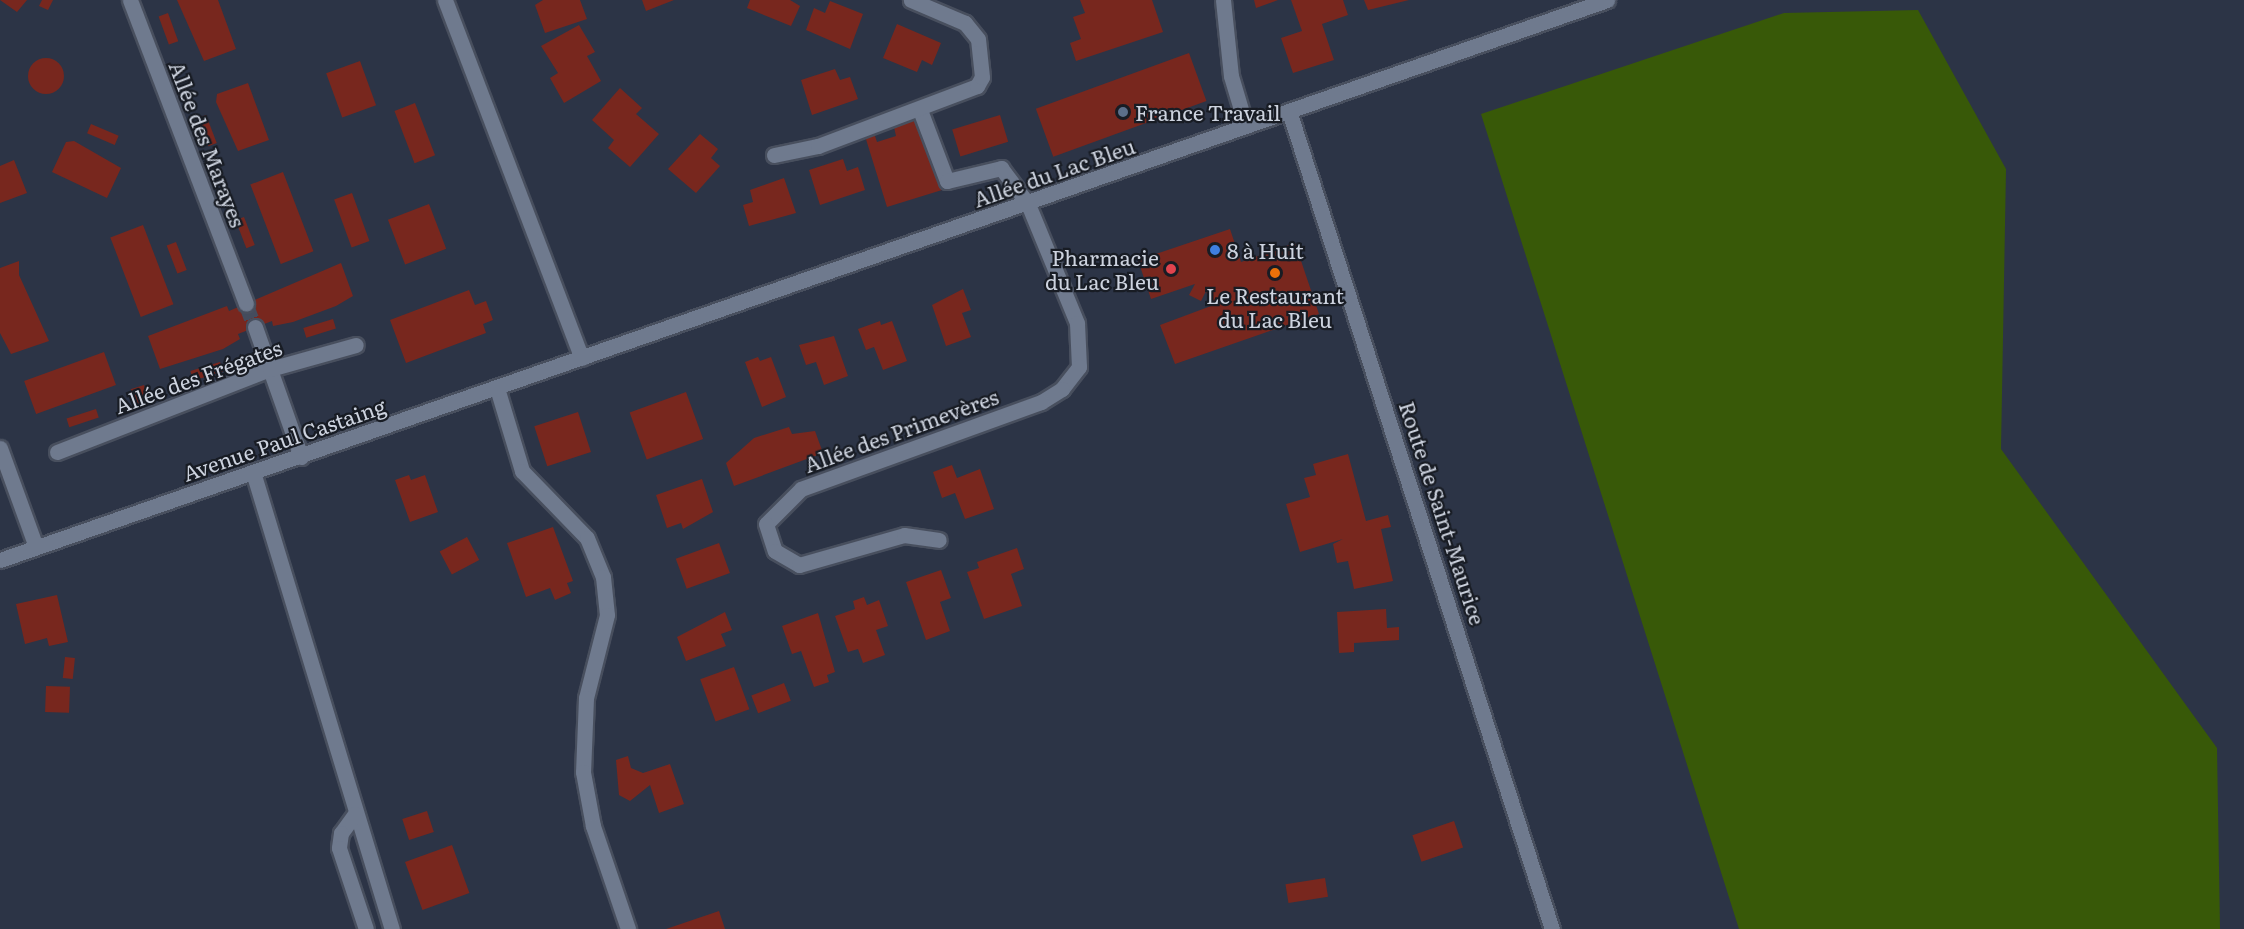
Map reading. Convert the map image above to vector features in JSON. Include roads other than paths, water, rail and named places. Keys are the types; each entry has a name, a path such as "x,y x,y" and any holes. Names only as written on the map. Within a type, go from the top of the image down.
{"street":[{"name":"Allée des Marayes","path":"130,0 246,304"},
{"path":"445,0 582,358"},
{"path":"774,155 920,110 977,86 982,77 978,39 965,24 911,0"},
{"path":"1223,0 1231,76 1246,126"},
{"name":"Allée du Lac Bleu","path":"582,358 1607,0"},
{"path":"920,110 947,181 1001,168 1028,204"},
{"name":"Route de Saint-Maurice","path":"1289,111 1552,929"},
{"name":"Allée des Primevères","path":"939,540 904,535 799,565 775,551 766,524 801,489 1041,402 1072,379 1081,340 1028,204"},
{"path":"255,327 301,457"},
{"name":"Allée des Frégates","path":"57,452 270,369 356,345"},
{"name":"Avenue Paul Castaing","path":"0,560 582,358"},
{"path":"497,388 522,471 587,538 603,578 607,615 584,709 583,772 592,826 628,929"},
{"path":"0,448 4,474 36,547"},
{"path":"253,472 355,814 392,929"},
{"path":"355,814 341,833 339,848 366,929"}],"tunnel":[{"path":"246,304 255,327"}],"place":[{"name":"France Travail","path":"1123,112"},
{"name":"8 à Huit","path":"1215,250"},
{"name":"Pharmacie du Lac Bleu","path":"1171,269"},
{"name":"Le Restaurant du Lac Bleu","path":"1275,273"}]}
